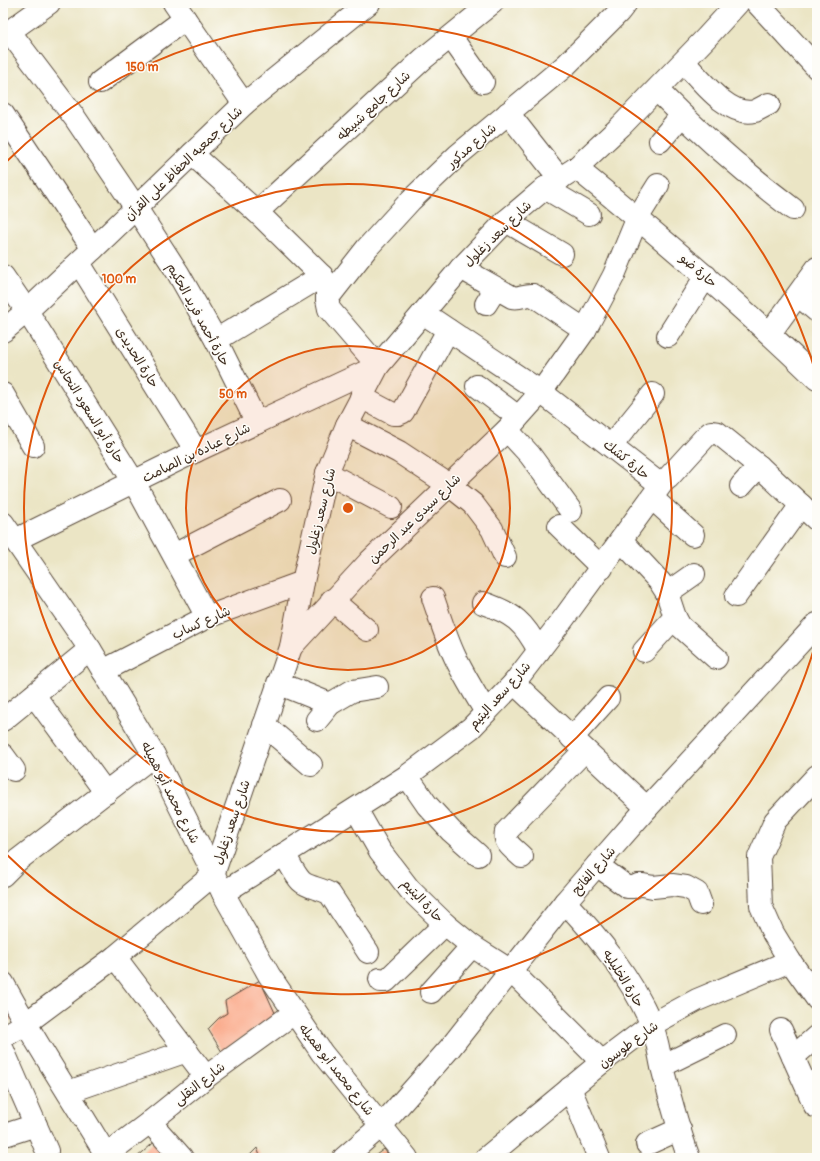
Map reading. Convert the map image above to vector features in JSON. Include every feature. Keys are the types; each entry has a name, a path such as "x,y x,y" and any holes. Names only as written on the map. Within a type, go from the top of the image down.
{"street":[{"path":"6,33 49,3"},
{"name":"شارع جمعيه الحفاظ على القرآن","path":"3,331 27,311 86,256 244,104 369,3"},
{"name":"شارع جامع شبيطه","path":"257,212 423,59 492,3"},
{"name":"شارع مدكور","path":"327,299 368,248 411,200 458,155 566,65 619,12 626,3"},
{"name":"شارع سعد زغلول","path":"3,1037 25,1024 115,957 218,884 264,725 291,647 303,582 327,474 346,425 378,366 461,268 506,221 560,178 621,126 684,62 738,3"},
{"path":"757,3 817,68"},
{"path":"100,82 180,11 244,104"},
{"name":"حارة أحمد فريد الحكيم","path":"6,33 75,118 178,273 216,340 257,423"},
{"path":"451,37 483,82"},
{"path":"684,62 724,103 738,111 754,111 769,104"},
{"path":"657,90 722,152 757,182 793,209"},
{"path":"508,113 589,214"},
{"name":"حارة الحديدى","path":"3,114 86,256 196,451"},
{"path":"660,141 682,115"},
{"path":"192,154 257,212 322,276 327,286 329,309 378,366"},
{"name":"حارة ضو","path":"560,178 638,217 770,333 817,379"},
{"name":"شارع سيدى عبد الرحمن","path":"291,647 332,600 370,561 513,423 541,392 585,330 614,275 638,217 658,185"},
{"path":"506,221 562,254"},
{"path":"461,268 491,296 517,298 533,295 585,330"},
{"path":"770,333 817,268"},
{"name":"حارة أبو السعود النحاس","path":"3,276 27,311 134,482 207,617"},
{"path":"216,340 322,276"},
{"path":"668,336 706,276"},
{"path":"798,295 817,311"},
{"name":"حارة كشك","path":"423,313 541,392 652,480 657,482 657,490 693,535"},
{"path":"361,397 393,414 403,412 448,330"},
{"name":"شارع عباده بن الصامت","path":"7,531 134,482 196,451 378,366"},
{"path":"477,386 513,423 565,518 602,568"},
{"path":"3,394 33,446"},
{"path":"611,446 653,394"},
{"path":"346,425 399,452 449,485 473,504 492,529 505,558"},
{"name":"حارة كشك","path":"657,490 706,436 711,432 718,433 759,466 817,520"},
{"path":"741,486 759,466"},
{"path":"327,474 391,507"},
{"name":"شارع سعد اليتيم","path":"218,884 284,854 407,776 471,728 514,683 602,568 657,490"},
{"path":"174,555 280,500"},
{"path":"736,596 801,505"},
{"name":"شارع محمد أبو هميله","path":"7,531 90,649 154,756 218,884 269,975 322,1053 407,1158"},
{"path":"621,540 660,582 667,592 675,618 680,626 716,658"},
{"path":"667,592 694,574"},
{"name":"شارع كساب","path":"103,671 207,617 303,582"},
{"path":"433,598 455,658 486,712"},
{"path":"332,600 367,630"},
{"path":"483,603 501,609 517,619 530,634 539,651"},
{"path":"644,651 675,618"},
{"name":"شارع الفاتح","path":"344,1158 381,1126 450,1048 596,865 817,624"},
{"path":"3,720 90,649"},
{"path":"278,683 324,712 352,691 377,687"},
{"path":"514,683 647,808"},
{"path":"34,695 106,793"},
{"path":"522,856 507,843 505,837 506,832 578,744 608,698"},
{"path":"264,725 311,765"},
{"path":"3,875 18,860 154,756"},
{"path":"407,776 432,810 451,831 478,855"},
{"path":"813,788 775,821 759,857 761,906 773,933 790,961 817,999"},
{"name":"حارة اليتيم","path":"356,808 385,856 410,890 445,924 472,946 511,971 602,1062"},
{"path":"284,854 301,881 330,894 368,952"},
{"path":"596,865 628,887 643,884 653,887 672,885 686,886 697,893 701,904"},
{"name":"حارة الخليليه","path":"565,902 591,930 614,959 635,991 651,1024 689,1158"},
{"path":"380,979 381,981 386,981 445,924"},
{"path":"431,992 472,946"},
{"path":"115,957 206,1077"},
{"name":"شارع طوسون","path":"486,1158 602,1062 651,1024 697,1000 790,961"},
{"path":"3,983 25,1024 107,1157"},
{"name":"شارع النقلى","path":"107,1157 206,1077 294,1013"},
{"path":"781,1030 815,1106"},
{"path":"662,1066 725,1035"},
{"path":"793,1057 817,1036"},
{"path":"3,1050 47,1151"},
{"path":"68,1092 187,1051"},
{"path":"570,1088 599,1158"},
{"path":"150,1122 182,1158"},
{"path":"8,1134 36,1125"},
{"path":"648,1144 680,1129"}],"building":[{"path":"260,980 276,1015 222,1052 208,1029 219,1018 227,1013 225,1001"},
{"path":"3,994 14,1018 3,1024"},
{"path":"158,1139 174,1158 136,1158"},
{"path":"257,1148 261,1158 247,1158"},
{"path":"384,1149 391,1158 372,1158"}]}
